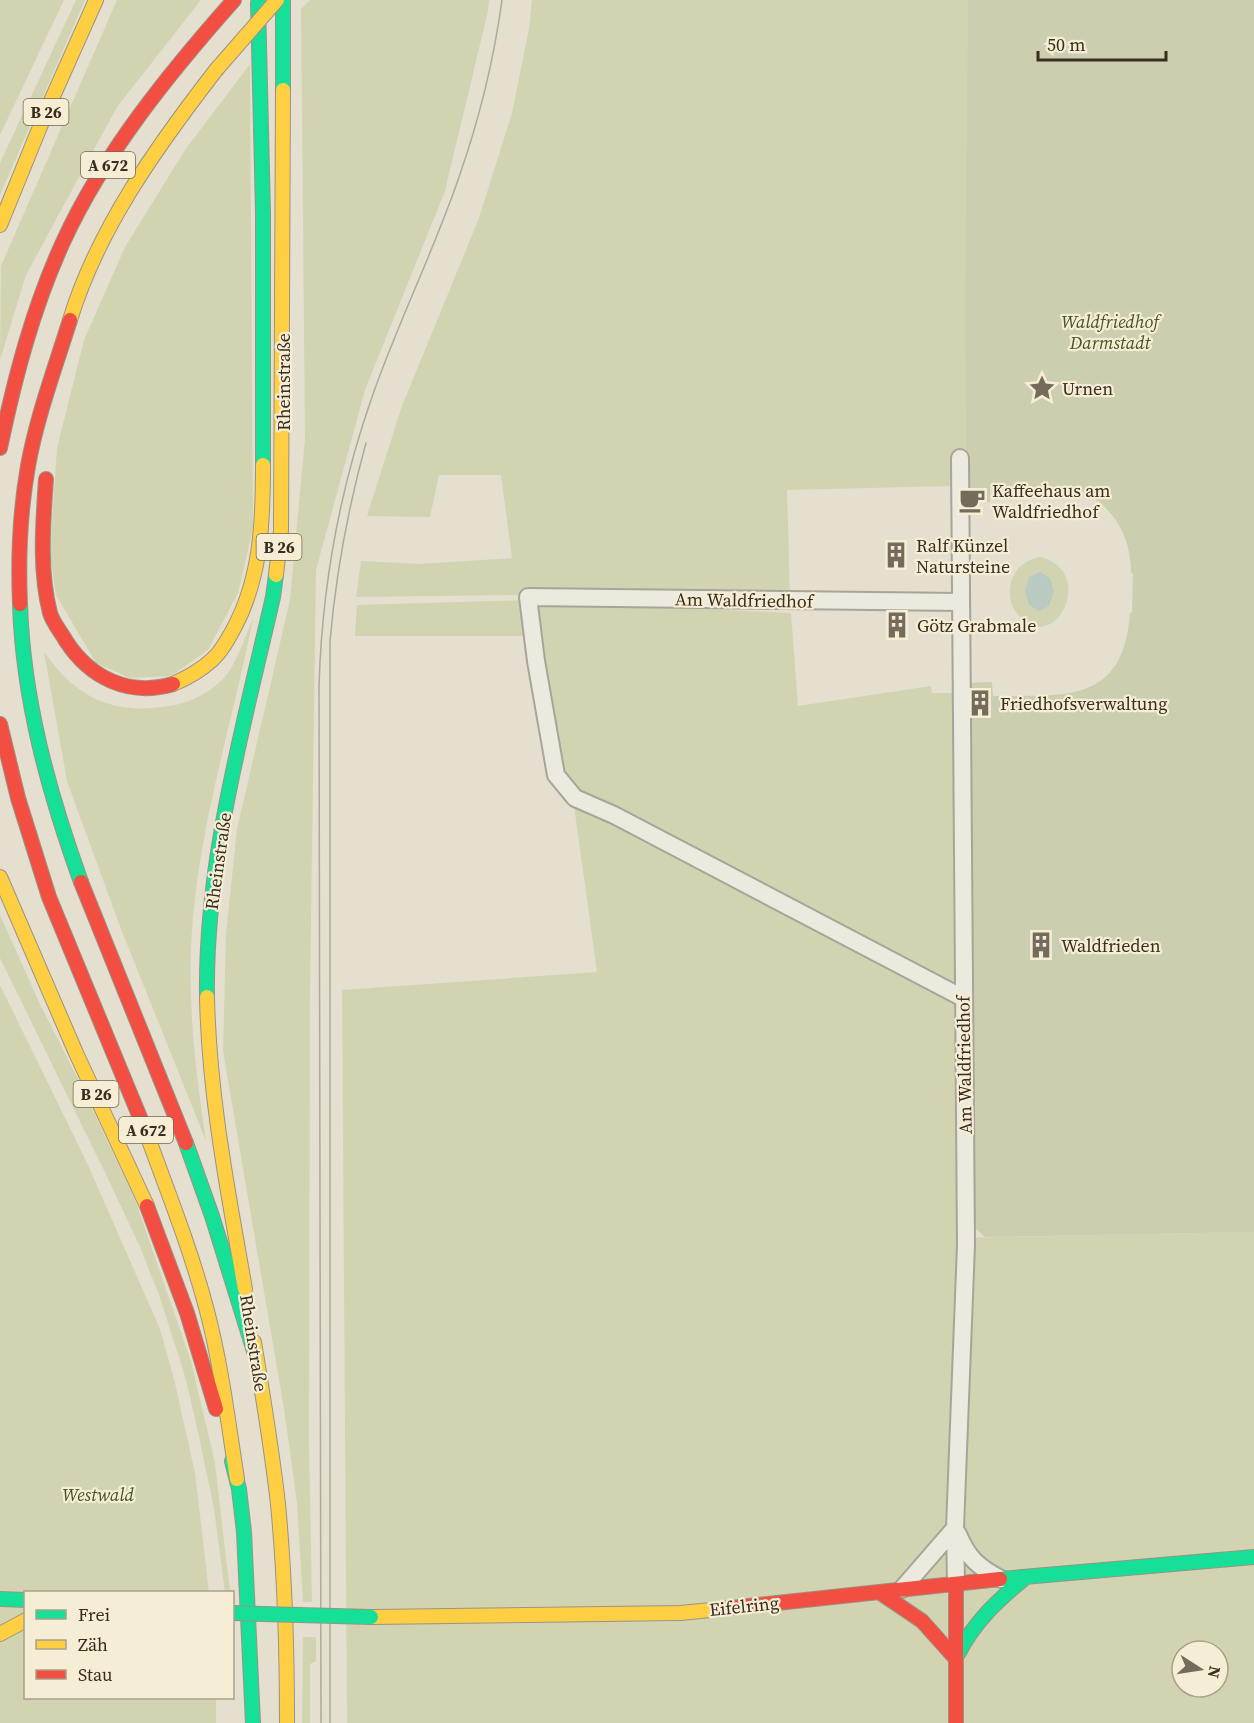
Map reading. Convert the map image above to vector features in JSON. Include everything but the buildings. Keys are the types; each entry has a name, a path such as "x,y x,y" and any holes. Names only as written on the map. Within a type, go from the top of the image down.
{"main road":[{"name":"B 26","path":"0,225 46,112 96,0"},
{"name":"A 672","path":"0,448 29,332 51,269 79,210 159,90 234,0"},
{"path":"47,470 41,541 45,580 51,615 78,661 101,679 129,688 150,690 171,686 192,676 213,659 231,633 246,603 260,541 263,364 258,0"},
{"name":"A 672","path":"257,1360 182,1131 129,1005 63,832 42,759 28,691 20,586 22,520 28,469 56,361 82,284 115,217 176,121 216,70 277,0"},
{"name":"Rheinstraße","path":"283,0 281,530 273,597 221,826 211,913 207,981 208,1046 216,1121 274,1473 282,1564 287,1665 287,1723"},
{"path":"57,408 82,284"},
{"name":"A 672","path":"0,724 18,798 43,878 68,945 140,1115 188,1247 206,1308 220,1370 237,1479"},
{"name":"B 26","path":"0,877 76,1053 141,1189 187,1313 237,1479 245,1543 253,1723"},
{"name":"Eifelring","path":"234,1613 371,1617 680,1612 1026,1577 1254,1557"},
{"path":"956,1659 968,1632 982,1615 1026,1577"},
{"path":"956,1584 956,1723"},
{"path":"879,1592 908,1609 930,1626 956,1659"},
{"path":"0,1599 24,1600"},
{"path":"0,1634 24,1621"}],"street":[{"name":"Am Waldfriedhof","path":"956,1584 955,1528 966,1245 960,458"},
{"name":"Am Waldfriedhof","path":"961,602 528,597 536,661 556,775 574,798 614,815 963,998"},
{"name":"Am Waldfriedhof","path":"955,1528 966,1553 1001,1580"},
{"path":"902,1589 955,1528"}],"green space":[{"path":"0,0 64,0 0,135"},
{"path":"76,0 85,0 0,195 0,163"},
{"path":"117,0 201,0 117,107 26,275 0,360 1,266"},
{"path":"310,0 489,0 445,191 365,390 316,570 310,991 309,1442 312,1602 303,1602 297,1503 284,1409 223,1051 226,934 237,829 290,600 305,439 301,9"},
{"path":"532,0 969,0 967,480 952,486 787,490 790,598 517,595 356,597 361,561 419,564 512,558 501,475 439,475 430,517 367,516 402,406 479,218 512,113 529,29"},
{"name":"Waldfriedhof Darmstadt","path":"968,0 1254,0 1254,1232 985,1237 973,1226 966,683 992,682 993,696 1044,696 1086,689 1103,679 1116,665 1125,643 1132,612 1133,574 1127,544 1116,520 1096,500 1070,487 990,487 990,502 967,503 965,322"},
{"path":"250,64 253,528 238,593 208,650 171,676 130,678 96,663 56,595 50,553 57,448 84,340 125,247 185,150"},
{"path":"1040,557 1057,565 1066,576 1068,590 1066,604 1059,616 1049,625 1037,627 1024,621 1018,615 1012,605 1010,586 1015,572 1025,562"},
{"path":"530,600 791,613 798,706 931,686 932,693 958,693 957,1238 1254,1232 1254,1723 347,1723 342,990 597,972 575,813 534,636 355,636 357,605"},
{"path":"253,619 203,842 193,918 191,1002 198,1086 206,1141 121,929 67,781 44,652 70,682 98,700 131,708 170,706 202,695 228,673"},
{"path":"0,915 39,1002 135,1200 191,1361 215,1463 230,1591 225,1591 214,1509 195,1418 184,1373 159,1295 111,1185 0,958"},
{"name":"Westwald","path":"0,985 88,1165 160,1329 195,1473 209,1591 24,1591 24,1699 216,1699 216,1723 0,1723"},
{"path":"303,1637 316,1637 316,1661 310,1664 310,1723 302,1723"}],"shaded area":[{"path":"1040,572 1050,578 1054,592 1049,606 1039,611 1029,605 1025,591 1029,577"}],"tram line":[{"path":"321,1723 319,686 324,612 334,540 360,432 393,341 439,232 466,155 490,67 502,0"},
{"path":"330,1723 330,641 344,541 366,443"}],"traffic: fast":[{"path":"283,0 283,90"},
{"path":"258,3 263,213 263,465"},
{"path":"207,997 208,946 219,845 238,746 273,597 276,575"},
{"path":"20,604 22,640 32,711 58,815 81,882"},
{"path":"186,1143 212,1216 257,1361"},
{"path":"232,1461 239,1489 244,1532 253,1723"},
{"path":"1000,1579 1254,1557"},
{"path":"958,1654 972,1631 988,1612 1026,1577"},
{"path":"0,1599 24,1600"},
{"path":"234,1613 371,1617"}],"traffic: slow":[{"path":"0,225 46,112 96,0"},
{"path":"216,70 277,0"},
{"path":"70,320 96,253 113,220 152,158 216,70"},
{"path":"276,575 281,530 283,90"},
{"path":"173,684 198,671 215,657 242,611 255,571 261,529 263,465"},
{"path":"0,877 76,1053 147,1206"},
{"path":"207,997 215,1107 245,1289"},
{"path":"146,1132 186,1241 206,1307 220,1371 237,1479"},
{"path":"254,1342 278,1504 285,1614 287,1723"},
{"path":"371,1617 680,1613 721,1609"},
{"path":"0,1634 24,1621"}],"traffic: jam":[{"path":"0,448 34,317 53,265 80,208 140,114 186,55 234,0"},
{"path":"20,604 20,535 28,466 41,410 70,320"},
{"path":"46,479 43,529 44,580 50,613 55,624 76,654 87,665 112,681 141,688 173,684"},
{"path":"0,724 18,798 49,897 146,1132"},
{"path":"81,882 186,1143"},
{"path":"147,1206 187,1313 216,1409"},
{"path":"721,1609 1000,1579"},
{"path":"956,1584 956,1723"},
{"path":"879,1592 922,1621 956,1659"}],"place":[{"name":"Urnen","path":"1042,388"},
{"name":"Kaffeehaus am Waldfriedhof","path":"972,500"},
{"name":"Ralf Künzel Natursteine","path":"896,555"},
{"name":"Götz Grabmale","path":"897,625"},
{"name":"Friedhofsverwaltung","path":"980,703"},
{"name":"Waldfrieden","path":"1041,945"}]}
